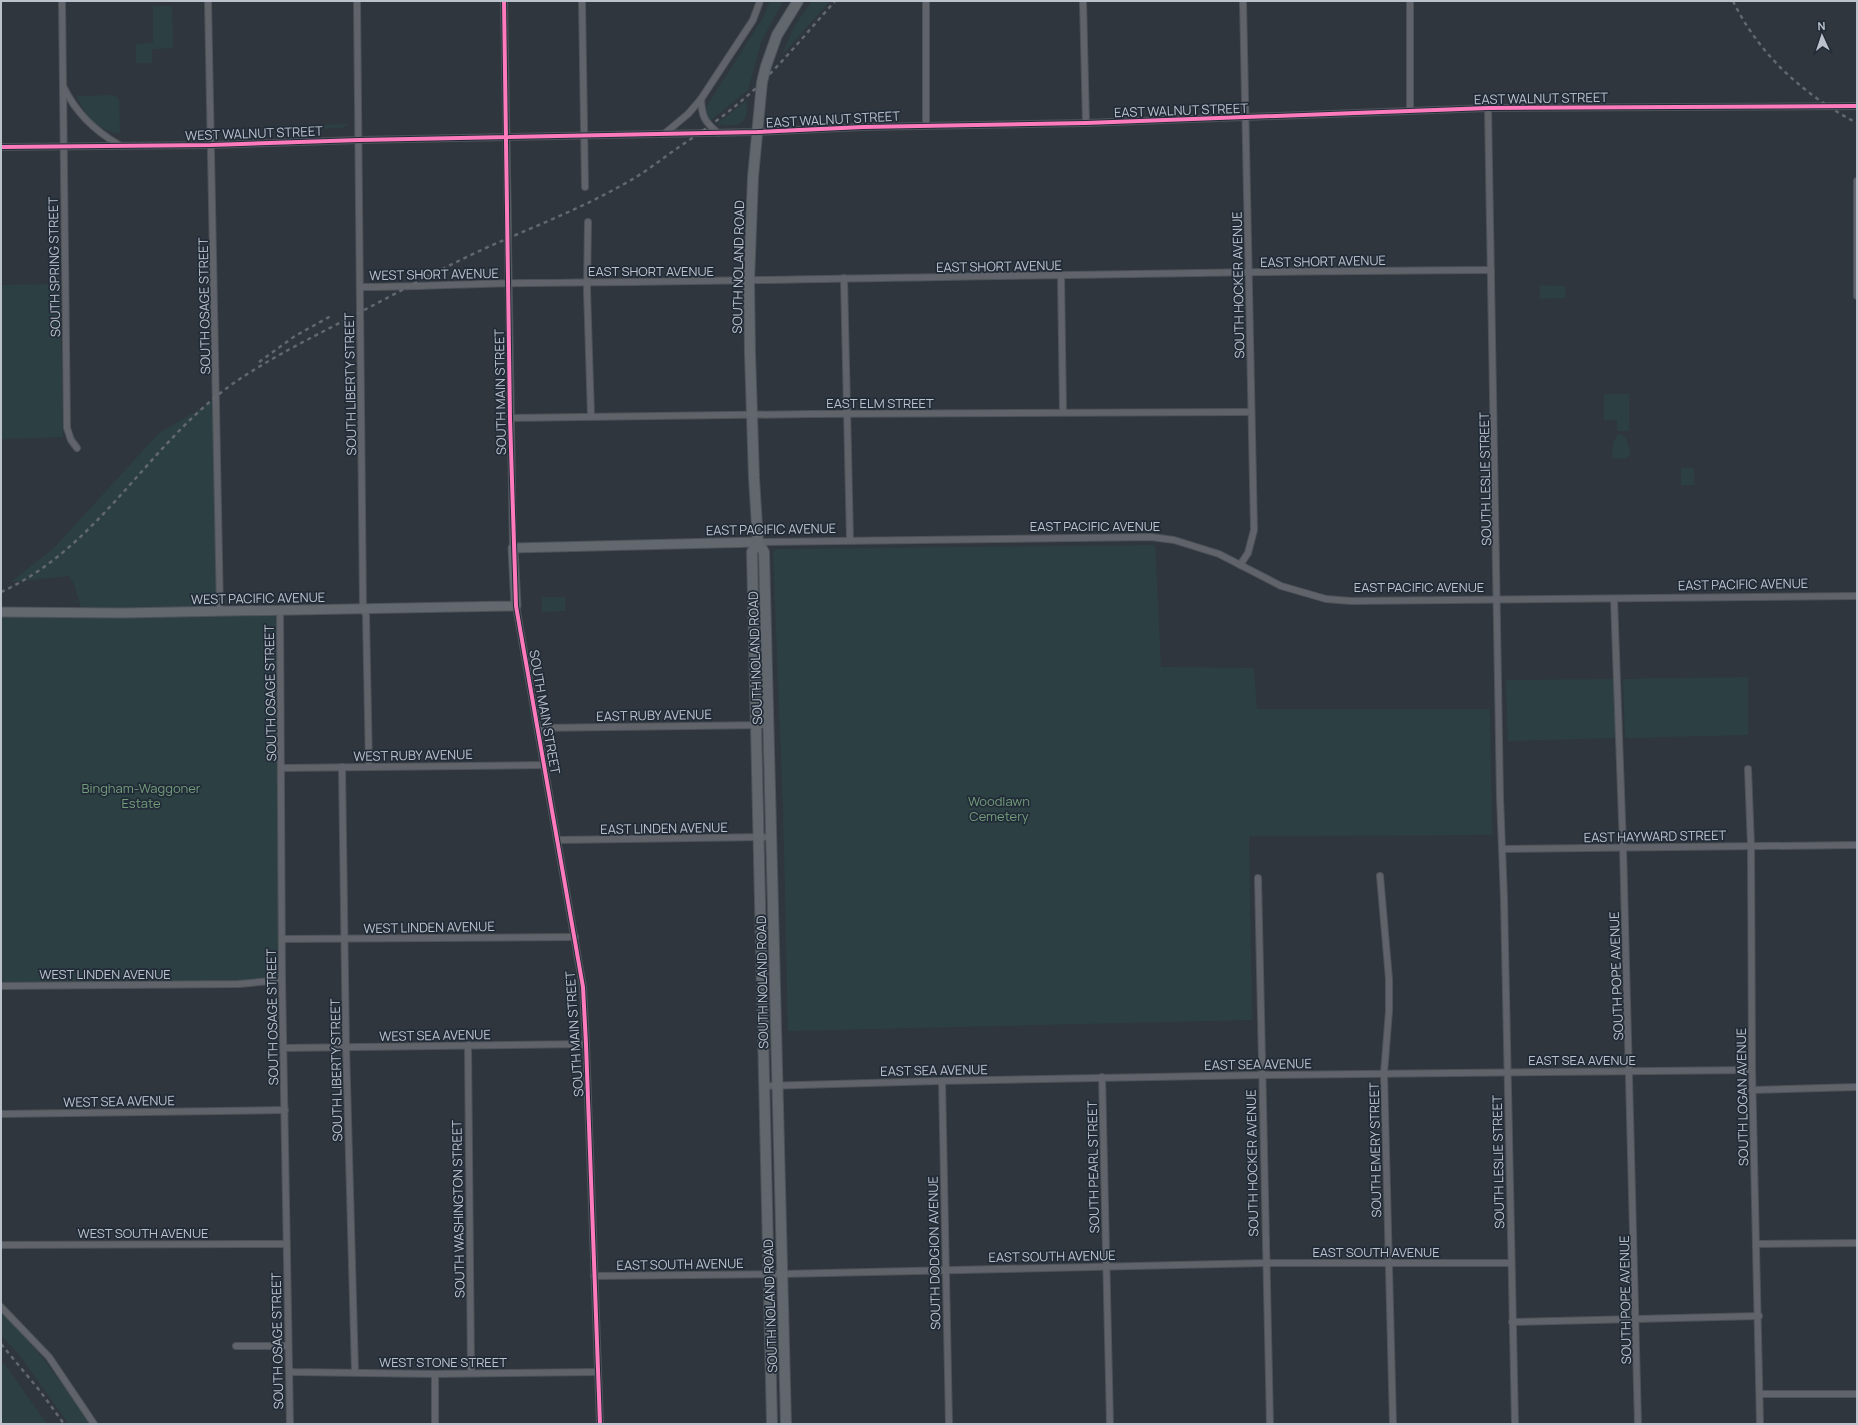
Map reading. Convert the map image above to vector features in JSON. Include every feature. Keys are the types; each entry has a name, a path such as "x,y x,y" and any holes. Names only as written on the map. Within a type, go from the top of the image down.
{"main road":[{"name":"SOUTH NOLAND ROAD","path":"786,1424 771,837 770,725 764,552 758,542 754,478 749,281 753,177 762,82 777,35 798,1"},
{"name":"SOUTH NOLAND ROAD","path":"758,542 752,552 770,1274 772,1424"}],"street":[{"name":"SOUTH SPRING STREET","path":"62,1 67,428 77,448"},
{"name":"SOUTH OSAGE STREET","path":"208,1 220,611"},
{"name":"SOUTH LIBERTY STREET","path":"357,1 364,609 366,615 369,767"},
{"name":"SOUTH MAIN STREET","path":"504,1 510,418 516,606 583,987 600,1424"},
{"path":"582,1 585,186"},
{"path":"664,134 688,114 701,99 754,20 760,1"},
{"path":"926,1 926,125"},
{"path":"1083,1 1086,123"},
{"name":"SOUTH HOCKER AVENUE","path":"1240,565 1248,553 1254,530 1250,412 1243,1"},
{"path":"1410,1 1410,111"},
{"name":"SOUTH SPRING STREET","path":"62,83 71,102 85,120 103,135 121,146"},
{"path":"701,99 704,120 718,133"},
{"name":"EAST WALNUT STREET","path":"507,138 757,132 926,125 1086,123 1488,108 1857,106"},
{"name":"SOUTH LESLIE STREET","path":"1488,108 1504,898 1506,1071 1515,1424"},
{"name":"WEST WALNUT STREET","path":"1,147 211,145 359,140 507,138"},
{"path":"1857,181 1857,296"},
{"path":"588,222 587,282 591,416"},
{"name":"EAST SHORT AVENUE","path":"508,283 1491,270"},
{"path":"1061,276 1063,412"},
{"path":"844,278 850,540"},
{"name":"WEST SHORT AVENUE","path":"360,287 508,283"},
{"name":"EAST ELM STREET","path":"510,418 752,414 1250,412"},
{"name":"EAST PACIFIC AVENUE","path":"513,548 850,540 1151,537 1174,540 1219,554 1281,586 1326,599 1351,601 1857,596"},
{"name":"SOUTH POPE AVENUE","path":"1614,599 1630,1071 1638,1424"},
{"name":"WEST PACIFIC AVENUE","path":"1,612 122,613 516,606"},
{"name":"SOUTH OSAGE STREET","path":"280,610 282,980 290,1424"},
{"name":"EAST RUBY AVENUE","path":"538,728 770,725"},
{"name":"WEST RUBY AVENUE","path":"282,768 544,765"},
{"name":"SOUTH LIBERTY STREET","path":"342,767 346,1047 355,1372"},
{"name":"SOUTH LOGAN AVENUE","path":"1748,769 1751,846 1752,1090 1760,1424"},
{"name":"EAST LINDEN AVENUE","path":"557,840 771,837"},
{"name":"EAST HAYWARD STREET","path":"1502,849 1857,845"},
{"name":"SOUTH EMERY STREET","path":"1380,876 1389,979 1389,1011 1384,1073 1393,1424"},
{"name":"SOUTH HOCKER AVENUE","path":"1258,878 1265,1262 1270,1424"},
{"name":"WEST LINDEN AVENUE","path":"282,939 575,937"},
{"name":"WEST LINDEN AVENUE","path":"1,986 239,984 282,980"},
{"name":"WEST SEA AVENUE","path":"284,1048 586,1044"},
{"name":"SOUTH WASHINGTON STREET","path":"468,1045 471,1373"},
{"name":"EAST SEA AVENUE","path":"765,1086 1102,1077 1506,1071 1752,1070"},
{"name":"SOUTH PEARL STREET","path":"1102,1077 1110,1424"},
{"name":"SOUTH DODGION AVENUE","path":"942,1081 949,1424"},
{"path":"1752,1090 1857,1087"},
{"name":"WEST SEA AVENUE","path":"1,1114 285,1110"},
{"path":"1756,1244 1857,1243"},
{"name":"WEST SOUTH AVENUE","path":"1,1245 286,1244"},
{"name":"EAST SOUTH AVENUE","path":"594,1276 782,1274 1265,1262 1511,1264"},
{"path":"1,1307 49,1357 94,1424"},
{"path":"1512,1322 1758,1316"},
{"path":"236,1346 288,1346"},
{"name":"WEST STONE STREET","path":"288,1371 435,1374 598,1372"},
{"path":"435,1374 435,1424"},
{"path":"1760,1394 1857,1394"}],"green space":[{"path":"770,1 783,1 761,42 748,90 710,121 706,115 707,106 763,18"},
{"path":"812,1 830,1 782,55 794,27"},
{"path":"153,6 172,6 173,48 152,49 152,63 136,63 136,44 153,43"},
{"path":"114,95 119,99 120,133 105,130 93,121 83,109 77,96"},
{"path":"747,100 745,118 741,123 725,125 717,124"},
{"path":"348,124 343,128 288,130 289,126"},
{"path":"60,284 63,437 1,439 1,285"},
{"path":"1540,285 1565,286 1566,298 1540,299"},
{"path":"1604,394 1629,394 1629,431 1617,431 1617,420 1604,420"},
{"name":"Bingham-Waggoner Estate","path":"217,397 220,610 280,610 282,980 239,984 1,986 1,611 82,611 74,584 69,576 11,582 54,548 159,433 202,408"},
{"path":"1621,434 1626,438 1630,452 1630,455 1625,459 1613,458 1613,443 1618,435"},
{"path":"1681,468 1694,468 1694,485 1681,485"},
{"name":"Woodlawn Cemetery","path":"1155,545 1161,667 1254,668 1257,709 1490,709 1492,835 1249,836 1252,1020 788,1031 783,806 773,552 777,549"},
{"path":"542,597 565,597 565,611 542,612"},
{"path":"1748,677 1748,735 1625,738 1623,679"},
{"path":"1615,679 1617,738 1508,741 1506,680"},
{"path":"1,1311 48,1365 89,1424 69,1424 18,1353 1,1335"},
{"path":"1,1361 5,1365 47,1424 1,1424"}],"railway":[{"path":"1,592 35,573 66,550 121,495 173,437 201,410 231,385 289,350 435,273 488,247 591,202 638,176 710,126 742,101 781,62 835,1"},
{"path":"1733,1 1756,39 1785,72 1819,100 1857,123"},
{"path":"259,362 295,336 331,316"},
{"path":"1,1344 40,1391 64,1424"}],"cycle path":[{"path":"504,1 510,418 516,606 583,987 600,1424"},
{"path":"1,147 211,145 359,140 757,132 863,127 1086,123 1488,108 1857,106"}]}
